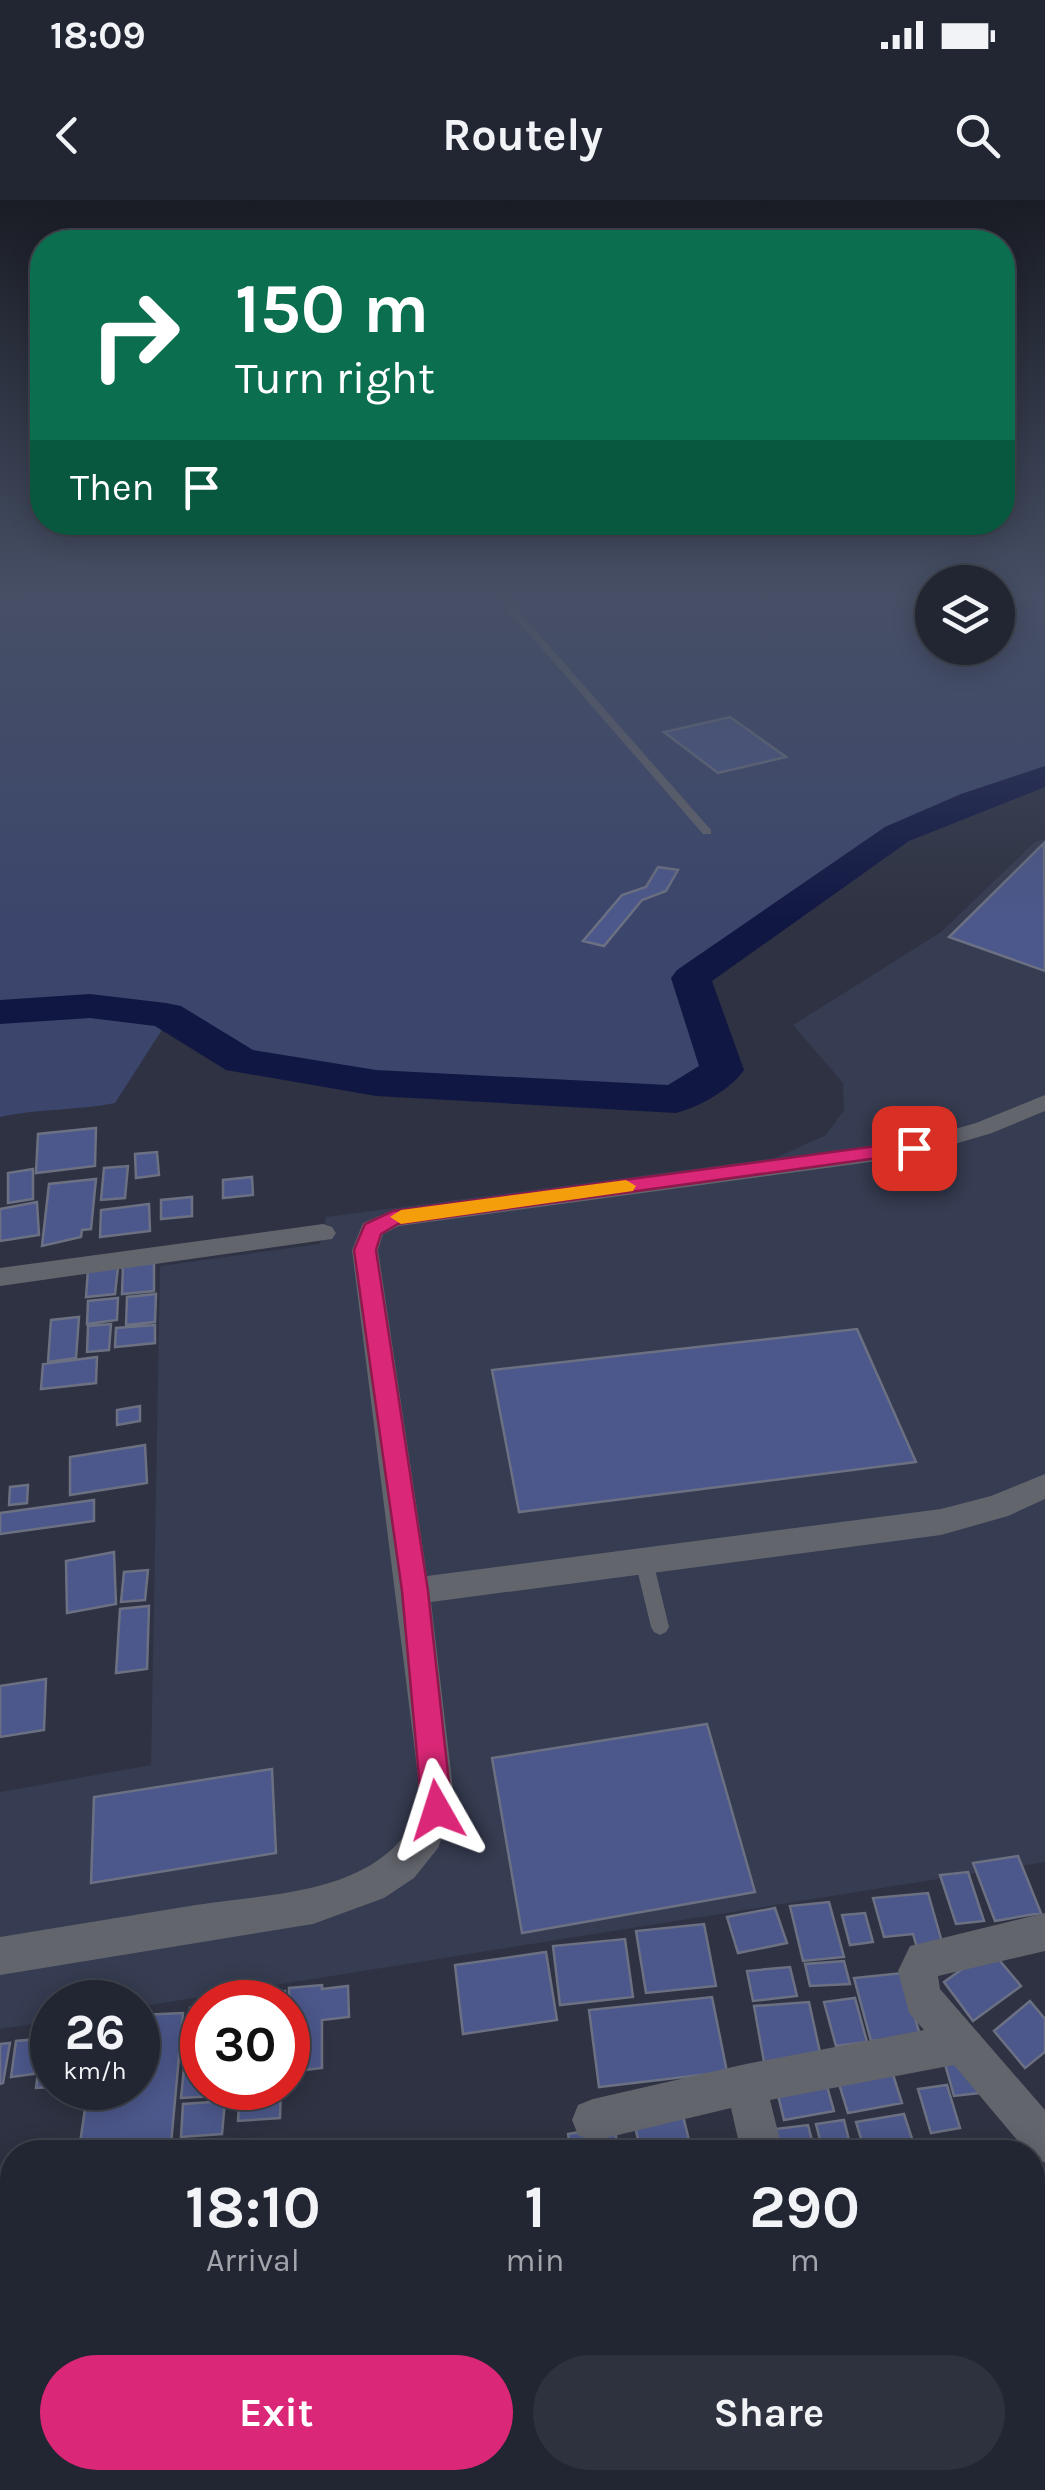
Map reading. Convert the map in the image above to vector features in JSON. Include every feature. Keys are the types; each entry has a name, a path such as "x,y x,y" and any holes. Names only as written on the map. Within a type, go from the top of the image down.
{"street":[{"path":"0,1956 314,1905 362,1890 394,1873 420,1848 437,1810 415,1591 365,1250 372,1230 393,1218 914,1148 984,1128 1045,1102"},
{"path":"0,1277 322,1233"},
{"path":"415,1591 941,1522 997,1507 1045,1486"},
{"path":"1043,2140 923,1998 917,1970 924,1960 1045,1932"},
{"path":"592,2120 746,2084 962,2044"},
{"path":"746,2084 759,2140"}],"lane":[{"path":"596,705 707,832"},
{"path":"644,1561 660,1627"}],"shaded area":[{"path":"0,705 1045,705 1045,771 893,831 681,976 710,1066 673,1093 375,1077 248,1054 174,1011 115,1103 0,1117"},
{"path":"1045,839 1045,1862 307,1980 180,1980 180,2000 160,2003 160,1980 30,1980 30,2024 0,2029 0,1792 151,1765 160,1266 320,1244 326,1217 775,1158 826,1135 844,1110 843,1083 793,1025 941,932 1035,842"}],"building":[{"path":"730,717 786,757 718,773 664,732"},
{"path":"1044,843 1045,971 949,937"},
{"path":"658,867 678,870 666,891 642,900 604,946 583,941 622,895 646,887"},
{"path":"96,1128 95,1166 36,1173 38,1134"},
{"path":"157,1152 159,1175 136,1178 135,1154"},
{"path":"128,1166 125,1198 101,1200 104,1168"},
{"path":"33,1169 33,1199 8,1203 8,1173"},
{"path":"252,1177 253,1195 223,1198 223,1180"},
{"path":"96,1179 91,1229 82,1230 81,1237 42,1246 49,1184"},
{"path":"192,1197 192,1216 161,1219 161,1200"},
{"path":"37,1202 39,1235 0,1241 0,1209"},
{"path":"149,1204 150,1231 100,1237 101,1210"},
{"path":"154,1263 154,1291 122,1294 123,1266"},
{"path":"118,1267 115,1294 86,1297 88,1269"},
{"path":"156,1294 155,1322 126,1325 127,1297"},
{"path":"118,1298 117,1320 87,1324 88,1301"},
{"path":"79,1317 76,1358 48,1362 51,1320"},
{"path":"111,1324 109,1350 87,1352 88,1326"},
{"path":"155,1325 155,1343 115,1347 116,1328"},
{"path":"857,1329 916,1462 519,1512 492,1370"},
{"path":"97,1357 96,1383 41,1389 43,1364"},
{"path":"140,1406 140,1421 117,1425 117,1410"},
{"path":"145,1445 147,1483 70,1495 70,1457"},
{"path":"28,1485 27,1503 9,1505 10,1487"},
{"path":"94,1500 94,1521 0,1534 0,1513"},
{"path":"114,1552 116,1604 67,1613 66,1561"},
{"path":"148,1570 145,1600 121,1602 124,1572"},
{"path":"149,1606 147,1669 116,1673 120,1609"},
{"path":"46,1679 44,1730 0,1737 0,1686"},
{"path":"707,1724 755,1892 522,1933 492,1758"},
{"path":"272,1769 276,1853 91,1883 94,1797"},
{"path":"1018,1856 1041,1913 995,1921 973,1863"},
{"path":"968,1872 984,1921 956,1924 940,1875"},
{"path":"928,1893 944,1949 918,1951 913,1934 884,1937 873,1898"},
{"path":"829,1902 844,1957 803,1961 790,1906"},
{"path":"775,1908 787,1943 738,1953 727,1917"},
{"path":"865,1913 873,1942 850,1945 842,1915"},
{"path":"704,1924 716,1986 646,1993 636,1931"},
{"path":"625,1939 633,1997 560,2005 553,1946"},
{"path":"990,1949 1021,1986 973,2021 944,1982"},
{"path":"546,1952 557,2020 463,2034 455,1965"},
{"path":"844,1961 850,1984 810,1986 805,1964"},
{"path":"790,1967 797,1996 753,2001 747,1971"},
{"path":"902,1973 920,2035 871,2041 854,1978"},
{"path":"310,1986 348,1986 349,2017 322,2020 322,2068 310,2069"},
{"path":"712,1997 727,2072 599,2087 589,2010"},
{"path":"855,1998 867,2042 836,2046 824,2002"},
{"path":"1030,2001 1045,2019 1045,2052 1025,2068 994,2031"},
{"path":"809,2002 821,2057 764,2062 754,2006"},
{"path":"180,2013 171,2140 80,2140 85,2110 160,2110 160,2014"},
{"path":"30,2040 30,2075 11,2077 16,2041"},
{"path":"10,2043 3,2083 0,2084 0,2044"},
{"path":"969,2054 981,2093 954,2096 943,2057"},
{"path":"890,2065 902,2103 848,2113 836,2074"},
{"path":"825,2079 834,2111 784,2120 776,2087"},
{"path":"947,2085 960,2128 931,2133 918,2089"},
{"path":"680,2104 689,2140 638,2140 632,2114"},
{"path":"183,2110 224,2110 222,2134 181,2137"},
{"path":"239,2110 280,2110 280,2118 238,2121"},
{"path":"904,2114 912,2140 861,2140 856,2122"},
{"path":"844,2120 849,2140 820,2140 816,2124"},
{"path":"808,2125 812,2140 777,2140 775,2129"},
{"path":"614,2126 617,2140 569,2140 568,2134"}],"waterway":[{"path":"0,1012 90,1006 166,1015 241,1061 376,1083 676,1099 722,1070 691,978 897,834 1045,776"}],"slow traffic":[{"path":"401,1217 626,1186"}],"route":[{"path":"437,1810 415,1591 365,1250 372,1230 393,1218 914,1148"}]}
